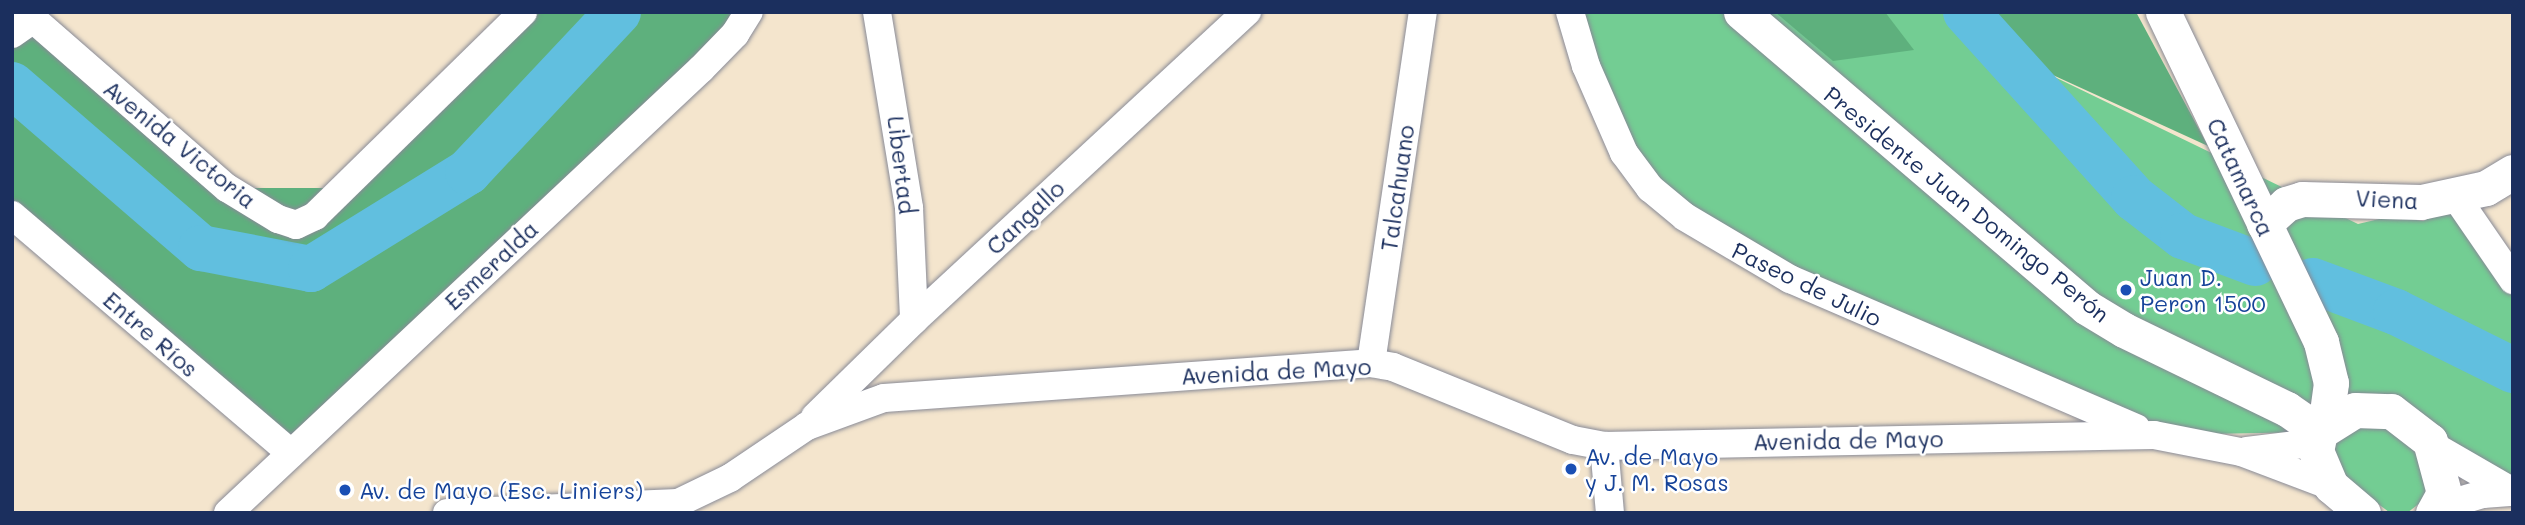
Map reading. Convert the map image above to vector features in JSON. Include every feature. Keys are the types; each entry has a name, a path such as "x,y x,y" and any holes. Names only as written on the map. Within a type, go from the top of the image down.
{"street":[{"name":"Avenida Victoria","path":"23,22 227,188 278,219 296,225 315,216 523,12"},
{"name":"Esmeralda","path":"228,513 701,69 735,34 749,12"},
{"name":"Libertad","path":"877,12 909,208 914,320"},
{"name":"Cangallo","path":"807,426 914,320 1247,12"},
{"name":"Talcahuano","path":"1371,363 1423,12"},
{"name":"Paseo de Julio","path":"1570,12 1586,66 1624,153 1650,188 1685,217 1790,279 2154,435"},
{"name":"Presidente Juan Domingo Perón","path":"1741,12 2086,307 2124,331 2287,409 2321,432"},
{"name":"Catamarca","path":"2163,12 2321,342 2346,377 2418,429 2432,446"},
{"name":"Viena","path":"2264,224 2286,204 2302,198 2421,202 2456,197 2486,188 2513,172"},
{"path":"2456,197 2513,280"},
{"name":"Entre Ríos","path":"12,215 291,453"},
{"name":"Catamarca","path":"2321,342 2331,383 2318,463 2330,486"},
{"name":"Avenida de Mayo","path":"447,513 646,509 691,499 730,478 807,426 855,406 914,395 1371,363 1393,367 1573,440 1604,446 2154,435 2241,452 2330,486"},
{"path":"2321,432 2355,410 2391,411"},
{"name":"Avenida de Mayo","path":"2241,452 2303,444 2321,432"},
{"path":"1604,446 1610,513"},
{"path":"2432,446 2442,472 2444,494 2436,511"},
{"path":"2432,446 2513,492 2483,494 2436,511"},
{"path":"711,513 730,478"},
{"path":"2330,486 2364,513"}],"green space":[{"path":"12,12 227,188 344,188 523,12 749,12 291,453 12,215"},
{"path":"1571,12 1973,12 2007,54 2358,224 2392,216 2423,221 2453,208 2513,286 2513,481 2402,416 2320,432 2154,435 1885,322 1650,188"},
{"path":"1775,12 1885,12 1914,50 1833,61"},
{"path":"1958,12 2136,12 2208,146 2007,54"},
{"path":"2377,419 2429,460 2425,499 2407,513 2389,512 2339,475 2328,437"}],"waterway":[{"path":"12,85 201,248 311,269 468,172 618,12"},
{"path":"1966,12 2134,198 2183,236 2255,263"},
{"path":"2313,281 2396,312 2513,370"}],"place":[{"name":"Juan D. Peron 1500","path":"2126,290"},
{"name":"Av. de Mayo y J. M. Rosas","path":"1571,469"},
{"name":"Av. de Mayo (Esc. Liniers)","path":"345,490"}]}
